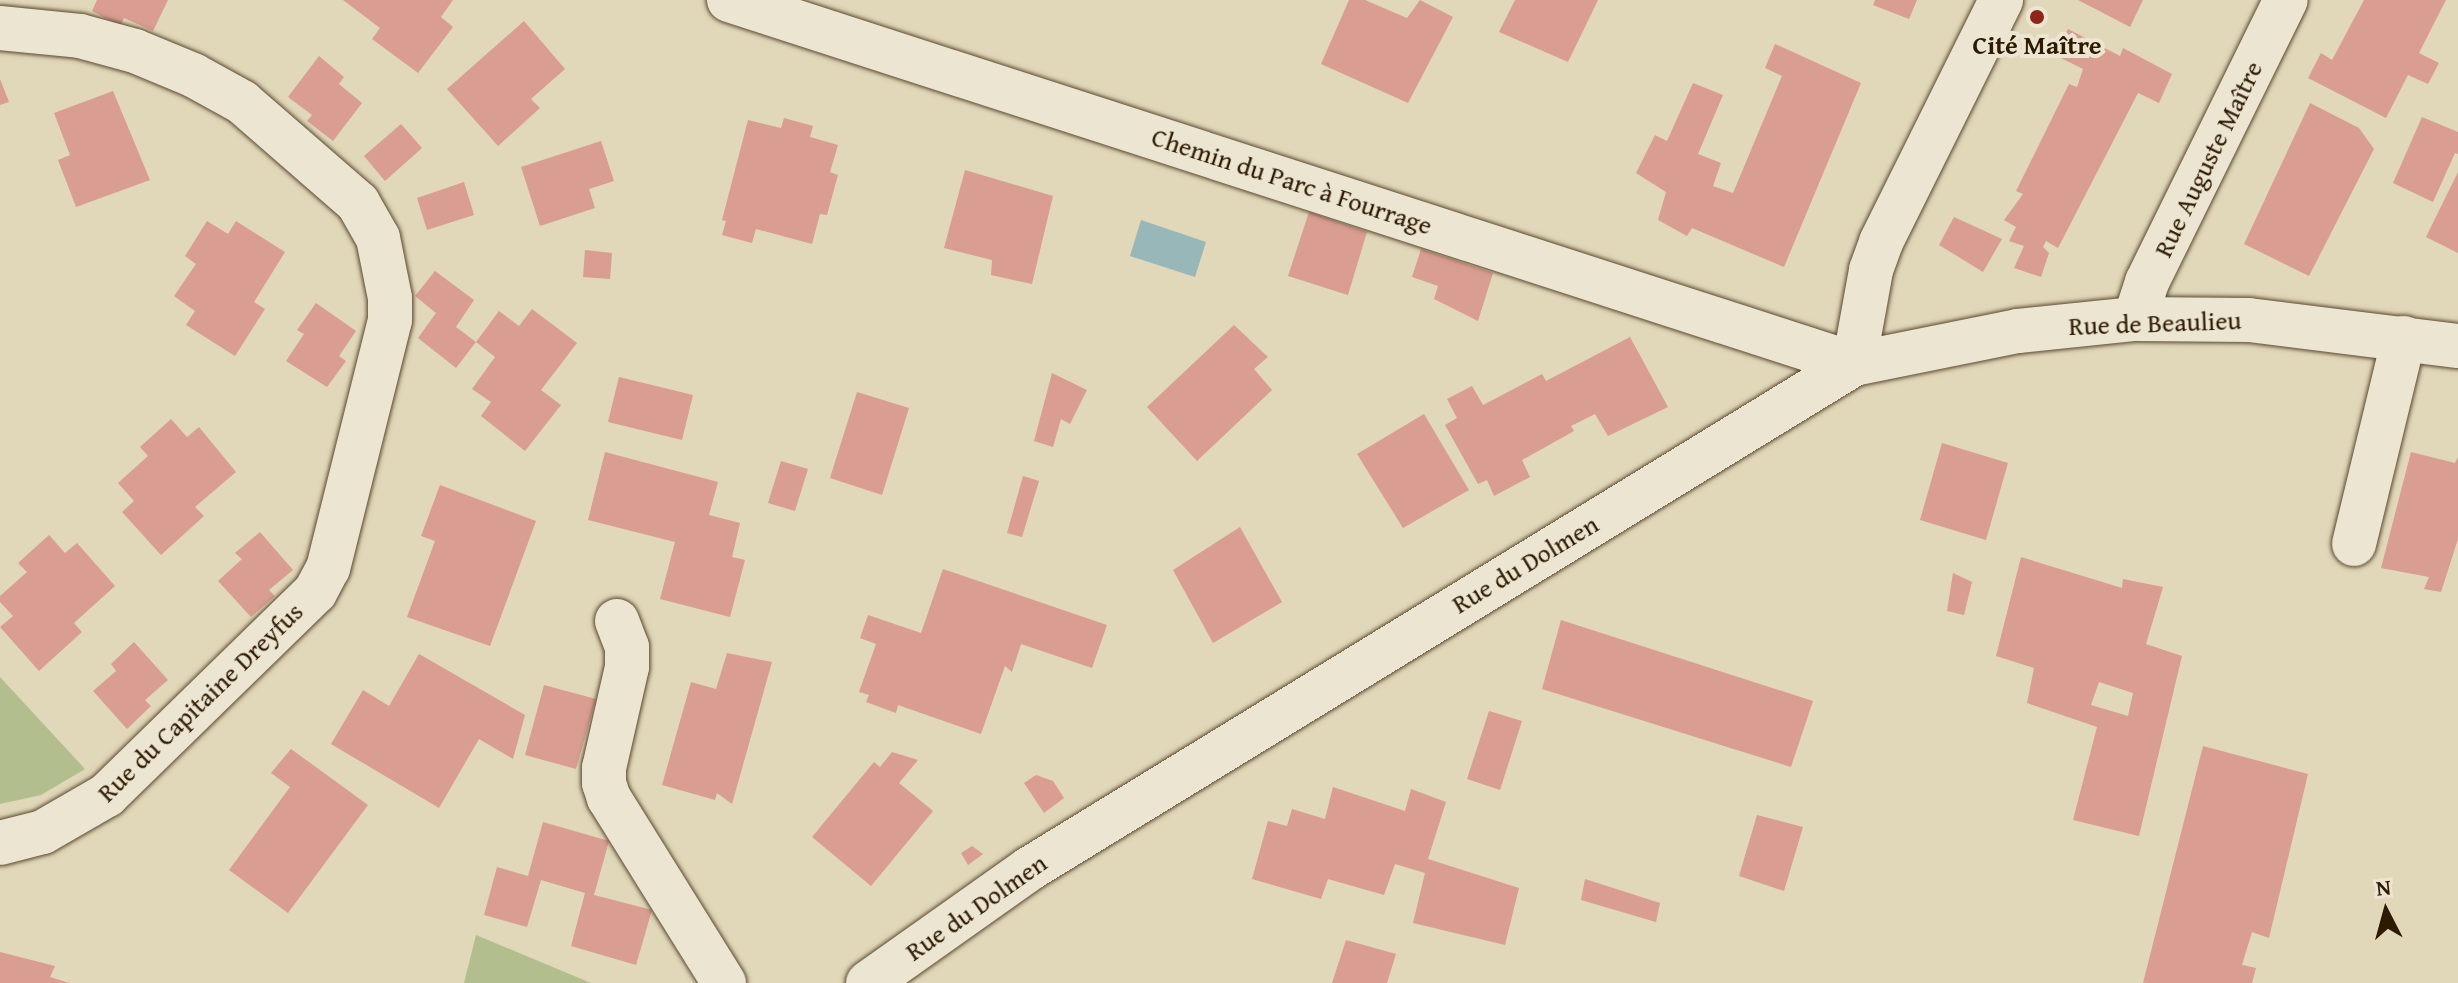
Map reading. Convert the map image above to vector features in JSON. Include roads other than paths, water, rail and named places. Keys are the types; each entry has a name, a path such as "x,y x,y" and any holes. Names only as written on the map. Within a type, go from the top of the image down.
{"street":[{"name":"Chemin du Parc à Fourrage","path":"729,0 1854,364"},
{"path":"1854,364 1871,270 1881,242 2001,0"},
{"name":"Rue Auguste Maître","path":"2135,319 2147,282 2286,0"},
{"name":"Rue du Capitaine Dreyfus","path":"0,843 43,832 107,795 315,592 328,568 390,320 390,298 378,238 358,203 242,102 193,75 135,51 80,36 2,22"},
{"name":"Rue de Beaulieu","path":"1854,364 2018,331 2135,319 2249,320 2458,346"},
{"path":"2354,544 2404,338"},
{"name":"Rue du Dolmen","path":"868,983 1029,869 1854,364"},
{"path":"617,621 627,647 627,667 604,768 604,783 609,798 724,983"}],"water":[{"path":"1141,220 1206,242 1195,277 1130,256"}],"place":[{"name":"Cité Maître","path":"2037,17"}]}
